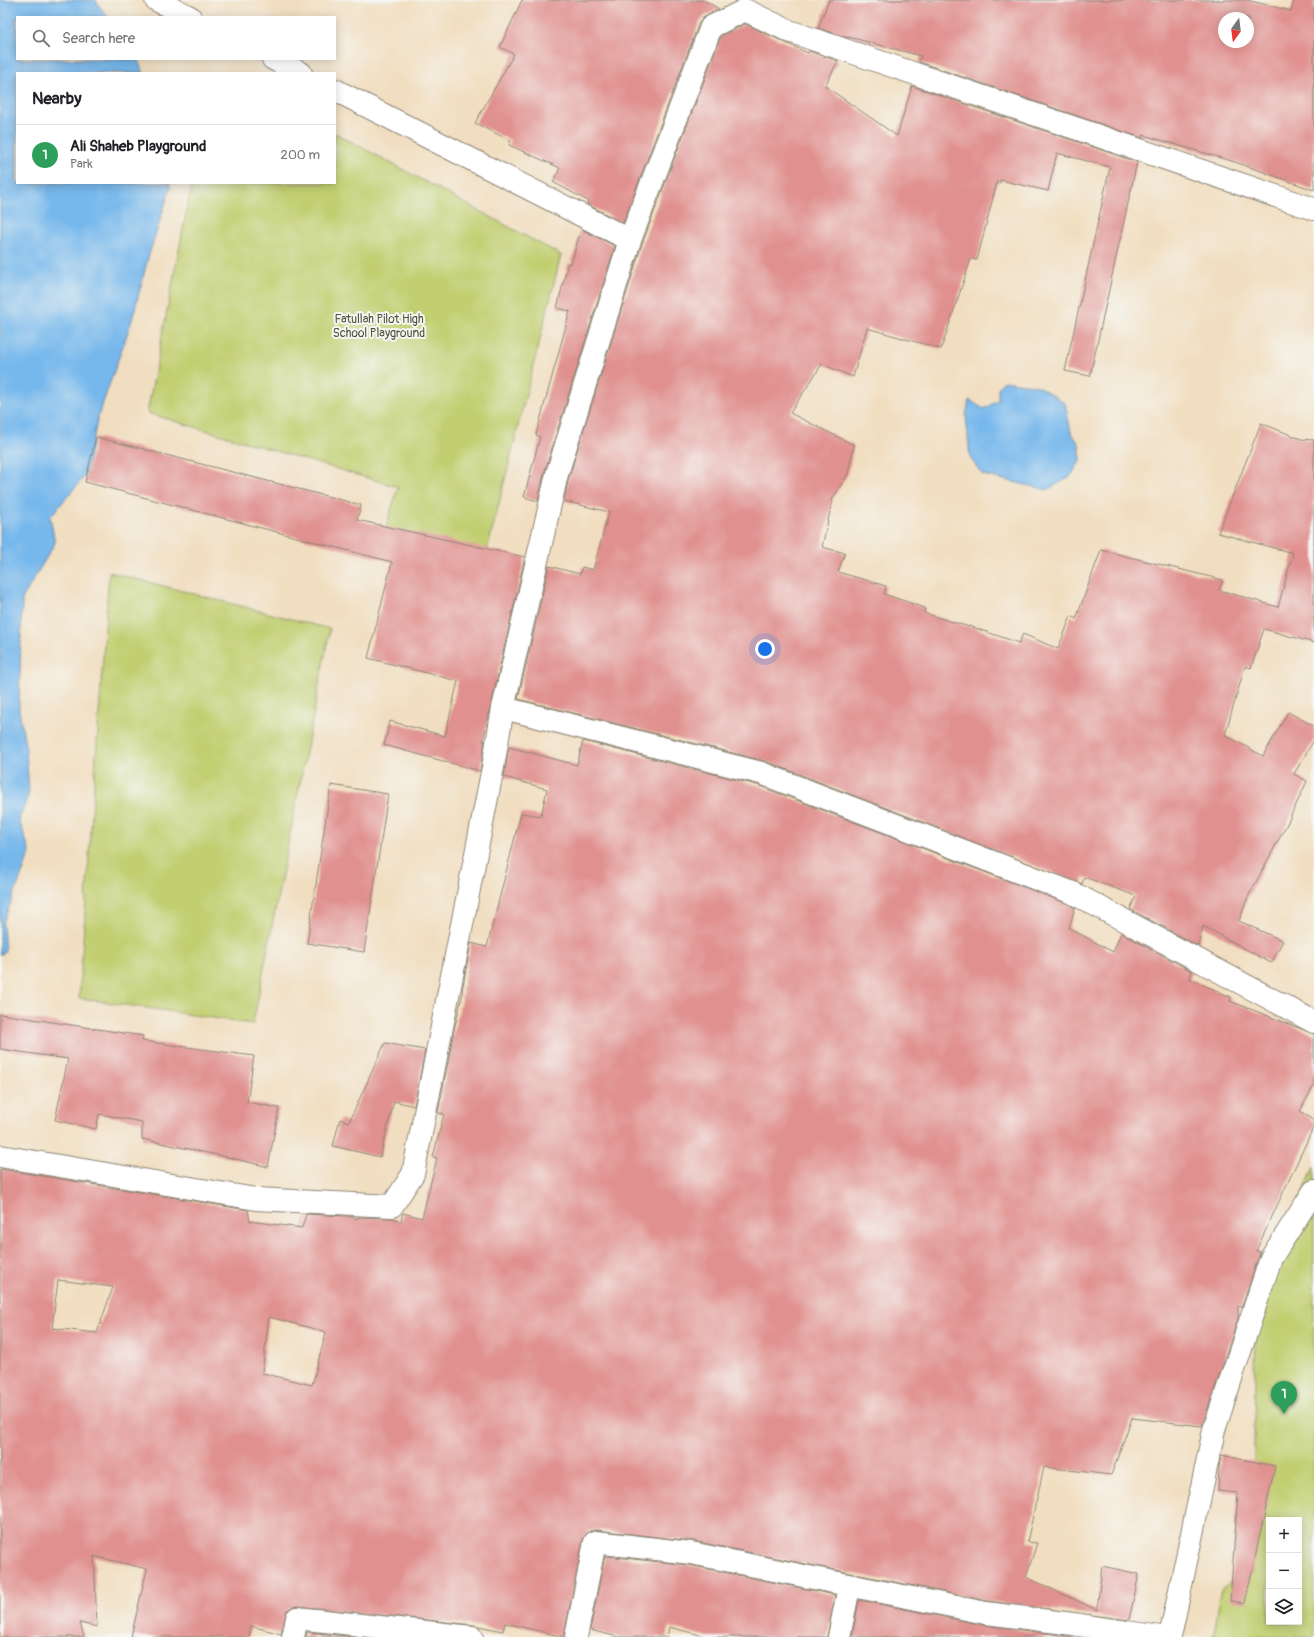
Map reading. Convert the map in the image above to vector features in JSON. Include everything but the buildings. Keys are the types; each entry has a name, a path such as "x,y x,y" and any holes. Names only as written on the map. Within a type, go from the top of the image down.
{"street":[{"path":"156,0 188,16"},
{"path":"0,1156 256,1199 392,1206 414,1174 493,767 503,708 557,474 630,240 711,27 745,10 789,31 1314,209"},
{"path":"275,60 299,72"},
{"path":"336,91 630,240"},
{"path":"503,708 761,773 1073,893 1314,1022"},
{"path":"1170,1637 1214,1430 1271,1258 1314,1191"},
{"path":"576,1637 595,1542 691,1554 849,1587 986,1613 1160,1637"},
{"path":"839,1637 849,1587"},
{"path":"293,1637 297,1618 472,1637"}],"green space":[{"name":"Fatullah Pilot High School Playground","path":"336,134 561,255 485,559 385,530 398,487 147,413 192,184 336,184"},
{"path":"109,572 330,629 253,1024 79,998"},
{"path":"1314,1167 1314,1637 1213,1637 1222,1586 1252,1574 1256,1307"}],"water":[{"path":"0,0 96,0 107,16 16,16 16,60 138,60 144,72 16,72 16,184 170,184 170,189 148,258 132,320 98,417 85,476 50,517 55,543 22,599 19,710 26,750 29,793 19,819 30,853 3,923 5,952 0,955"},
{"path":"1004,381 1038,386 1065,403 1071,432 1079,444 1081,460 1070,477 1047,490 983,475 970,458 966,416 969,400 984,409 998,400 998,388"}],"place":[{"name":"Ali Shaheb Playground","path":"1284,1414"}]}
